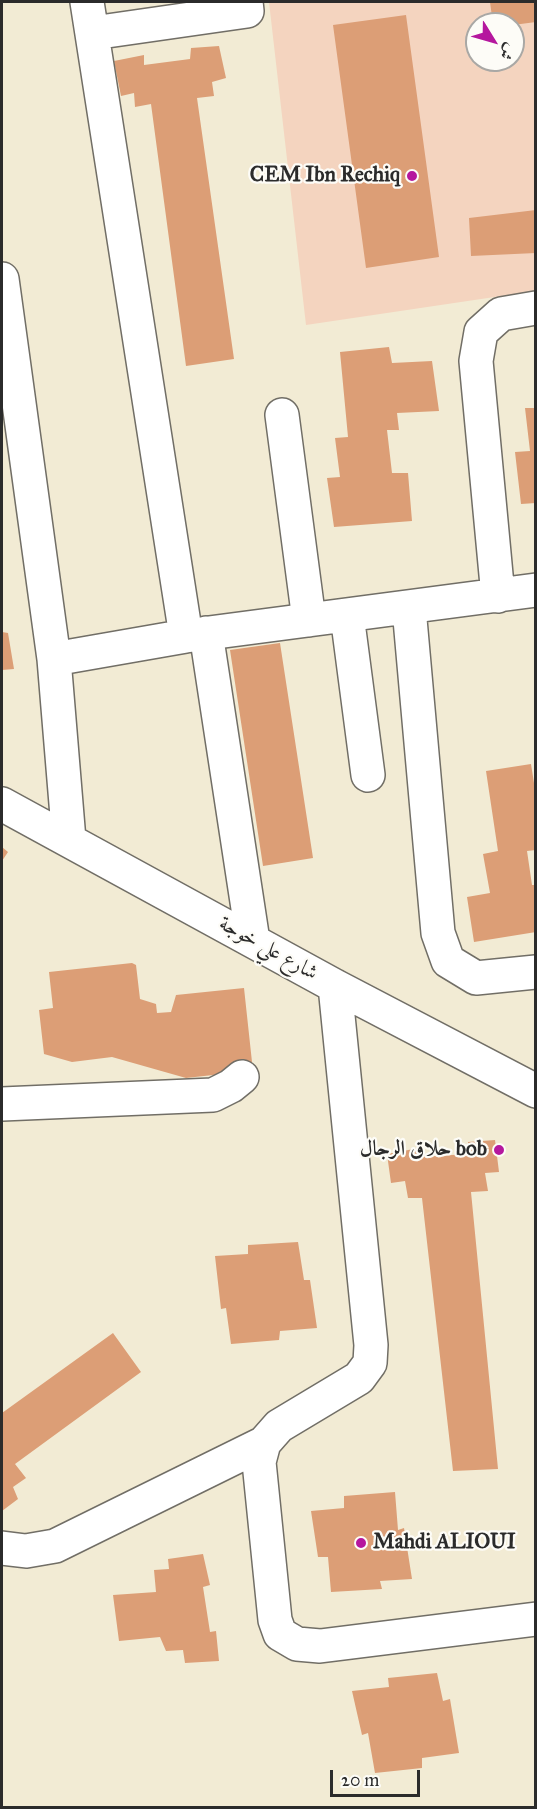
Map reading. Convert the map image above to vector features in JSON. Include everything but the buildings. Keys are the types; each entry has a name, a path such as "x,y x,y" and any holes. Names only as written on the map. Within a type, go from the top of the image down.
{"street":[{"path":"87,2 196,634 253,941"},
{"path":"93,33 247,10 246,2"},
{"path":"2,279 54,658 69,840"},
{"path":"498,596 476,361 481,332 501,314 536,308"},
{"path":"282,415 309,620"},
{"path":"54,658 196,634 536,590"},
{"path":"409,608 438,933 448,961 476,978 536,972"},
{"path":"347,615 368,775"},
{"name":"شارع علي خوجة","path":"2,804 336,986 536,1090"},
{"path":"2,1548 26,1551 55,1546 264,1443 279,1426 359,1378 370,1363 371,1345 336,986"},
{"path":"2,1104 213,1095 231,1086 242,1077"},
{"path":"264,1443 259,1462 275,1620 280,1634 297,1644 320,1646 536,1619"}],"shaded area":[{"name":"CEM Ibn Rechiq","path":"269,2 535,2 535,291 306,325"}],"place":[{"name":"CEM Ibn Rechiq","path":"412,176"},
{"name":"حلاق الرجال bob","path":"499,1150"},
{"name":"Mahdi ALIOUI","path":"361,1543"}]}
